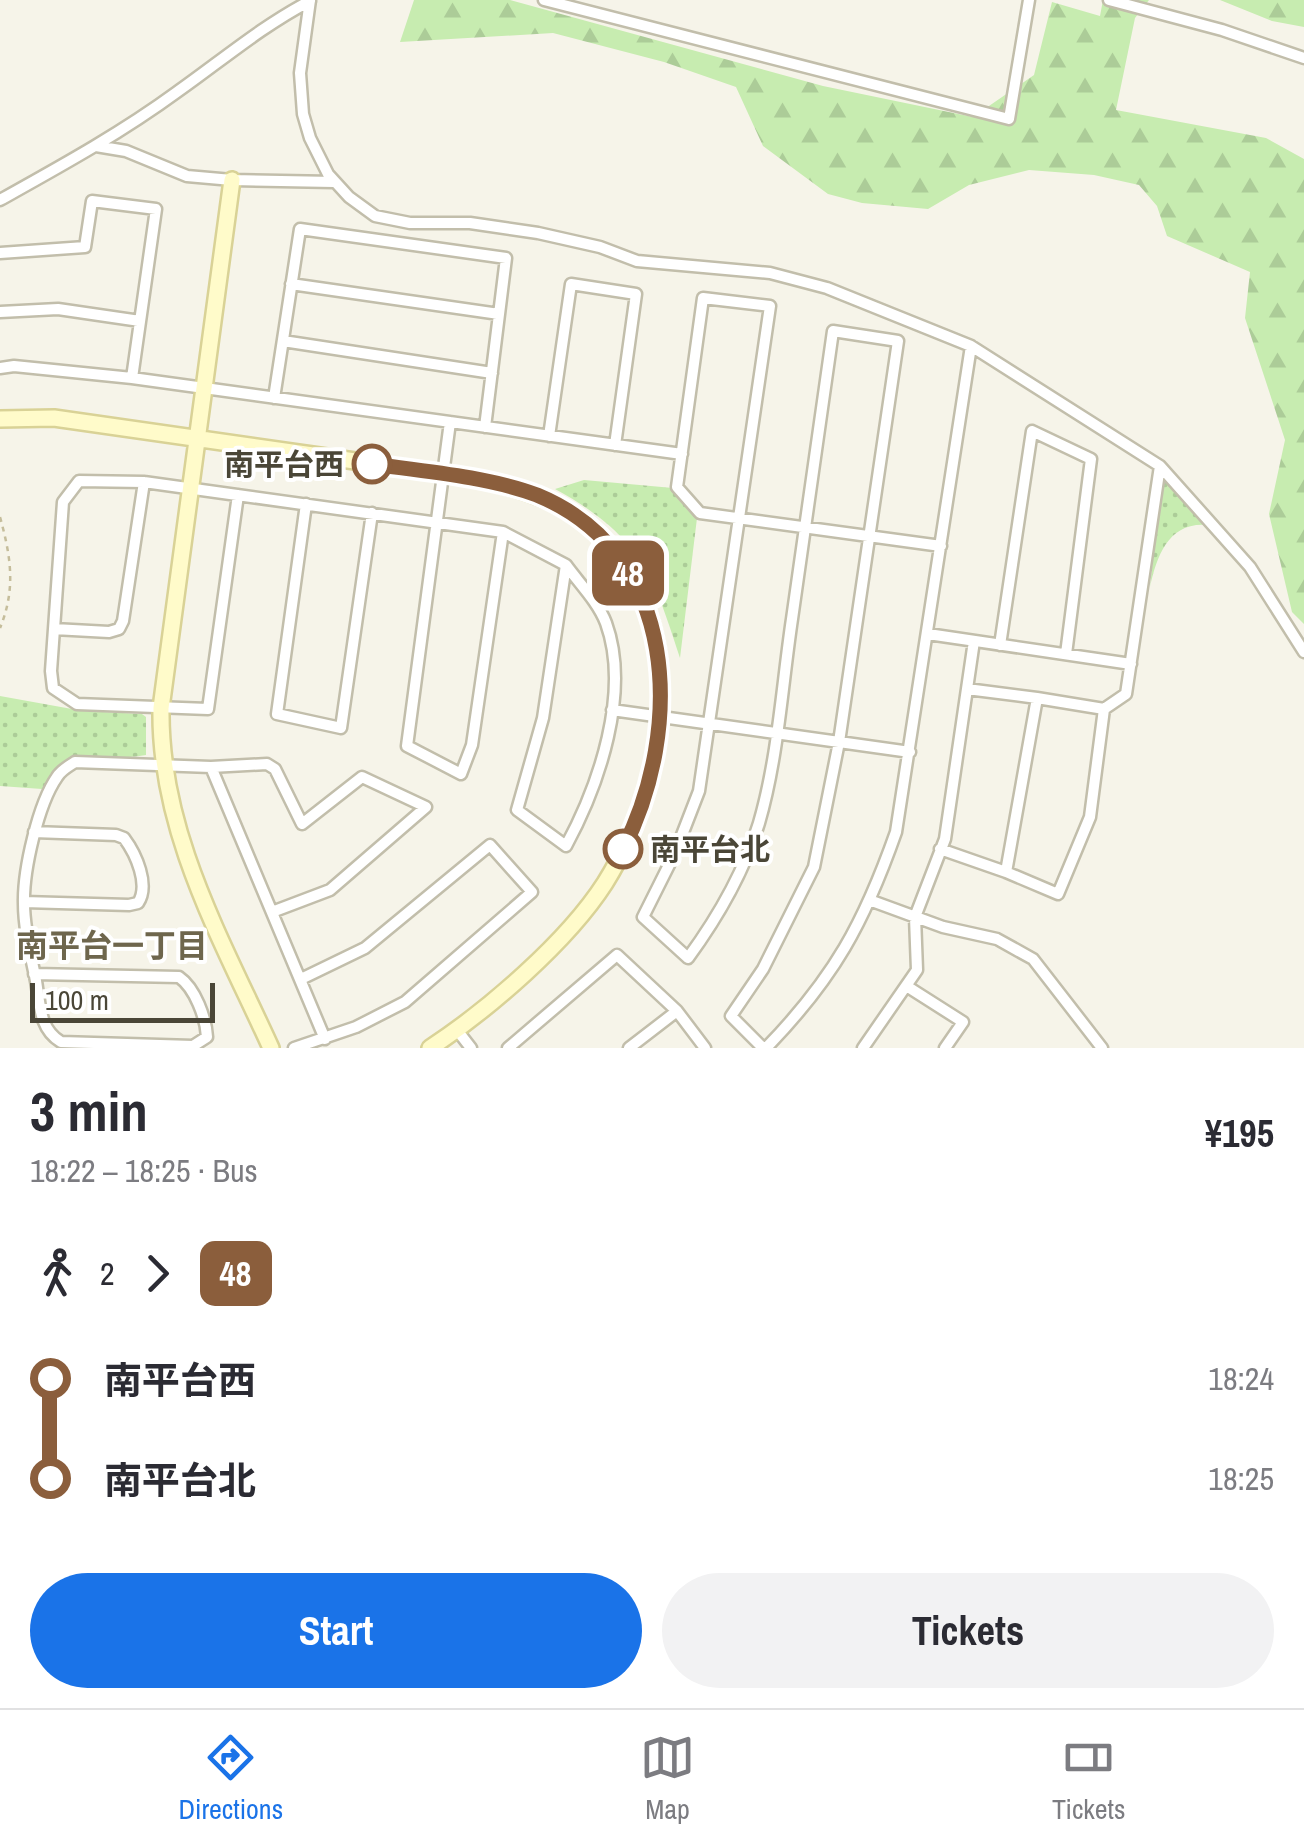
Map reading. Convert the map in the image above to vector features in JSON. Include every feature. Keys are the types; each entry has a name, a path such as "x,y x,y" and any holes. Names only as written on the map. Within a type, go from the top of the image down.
{"street":[{"path":"544,0 1009,119 1030,0"},
{"path":"1109,0 1222,30 1304,58"},
{"path":"0,200 96,146 176,94 274,20 310,1"},
{"path":"310,1 300,73 302,114 334,182 376,216 410,223 470,224 538,233 637,261 770,272 827,288 971,346 1160,466 1250,567 1304,652"},
{"path":"96,146 126,151 187,176 334,182"},
{"path":"232,180 161,708 162,762 186,858 271,1048"},
{"path":"0,253 84,246 92,202 156,209 132,378"},
{"path":"274,398 300,229 506,258 485,427"},
{"path":"292,284 499,314"},
{"path":"548,436 571,284 636,294 615,445"},
{"path":"940,546 870,537 805,528 740,520 700,513 677,487 703,298 770,306 740,520 694,806 664,878 642,917 688,958 716,919 758,826 775,734 805,528 833,331 898,341 870,537 839,742 814,867 763,970 731,1016 765,1048 814,994 846,949 872,901 896,832 971,346"},
{"path":"0,312 58,309 140,321"},
{"path":"283,342 492,373"},
{"path":"0,368 14,366 132,378 682,454"},
{"path":"0,420 54,418 443,474 535,495 578,518 608,546 633,580 656,638 661,668 660,718 644,801 634,828 604,884 565,933 458,1030 430,1048"},
{"path":"450,422 407,746 461,774 472,745 503,532"},
{"path":"1000,645 1032,430 1091,458 1066,654"},
{"path":"967,688 1104,710 1126,694 1160,466"},
{"path":"238,496 208,708 77,704 53,688 62,502 79,481 144,482 503,532 566,566 606,623 614,672 612,710 600,772 566,846 517,810 543,718 566,566"},
{"path":"54,629 119,629 124,620 144,482"},
{"path":"306,504 277,714 341,728 372,512"},
{"path":"928,634 1131,664"},
{"path":"863,1048 918,970 915,917 940,849 974,641"},
{"path":"1006,872 1037,698"},
{"path":"612,710 910,752"},
{"path":"940,849 1058,894 1090,816 1104,710"},
{"path":"34,974 179,976 188,984 207,1037 193,1046 84,1046 61,1042 50,1036 44,1026 34,974 24,902 34,832 43,805 58,774 75,762 267,764 275,769 302,824 362,777 426,806 330,890 272,912"},
{"path":"211,766 325,1038"},
{"path":"24,902 129,905 138,903 143,896 143,884 124,838 34,832"},
{"path":"294,1048 356,1028 405,1002 532,892 490,846 364,948 301,979"},
{"path":"872,901 943,927 997,939 1033,960 1102,1048"},
{"path":"508,1048 617,955 677,1012 705,1048"},
{"path":"908,988 963,1022 945,1048"},
{"path":"629,1048 677,1012"},
{"path":"458,1030 471,1048"}],"path":[{"path":"0,516 13,572 9,606 0,628"}],"green space":[{"path":"414,0 510,0 823,86 973,117 1034,75 1052,2 1100,16 1103,0 1149,0 1135,18 1116,110 1266,138 1304,159 1304,624 1292,612 1269,514 1285,440 1245,318 1250,272 1167,236 1157,206 1139,185 1094,175 1029,170 969,185 928,209 862,203 828,194 763,146 736,87 664,62 553,33 400,42"},
{"path":"1220,0 1304,0 1304,27 1272,21"},
{"path":"1162,471 1207,525 1194,525 1174,535 1161,553 1150,587"},
{"path":"584,480 673,488 697,518 680,658 654,585 641,561 596,515 555,489"},
{"path":"0,696 83,711 142,714 146,717 146,755 79,760 55,774 42,789 0,786"}],"bus line":[{"name":"48","path":"372,464 443,474 535,495 578,518 617,557 633,580 656,638 662,693 644,801 623,849"}],"place":[{"name":"南平台西","path":"372,464"},
{"name":"南平台北","path":"623,849"}],"district":[{"name":"南平台一丁目","path":"112,945"}]}
